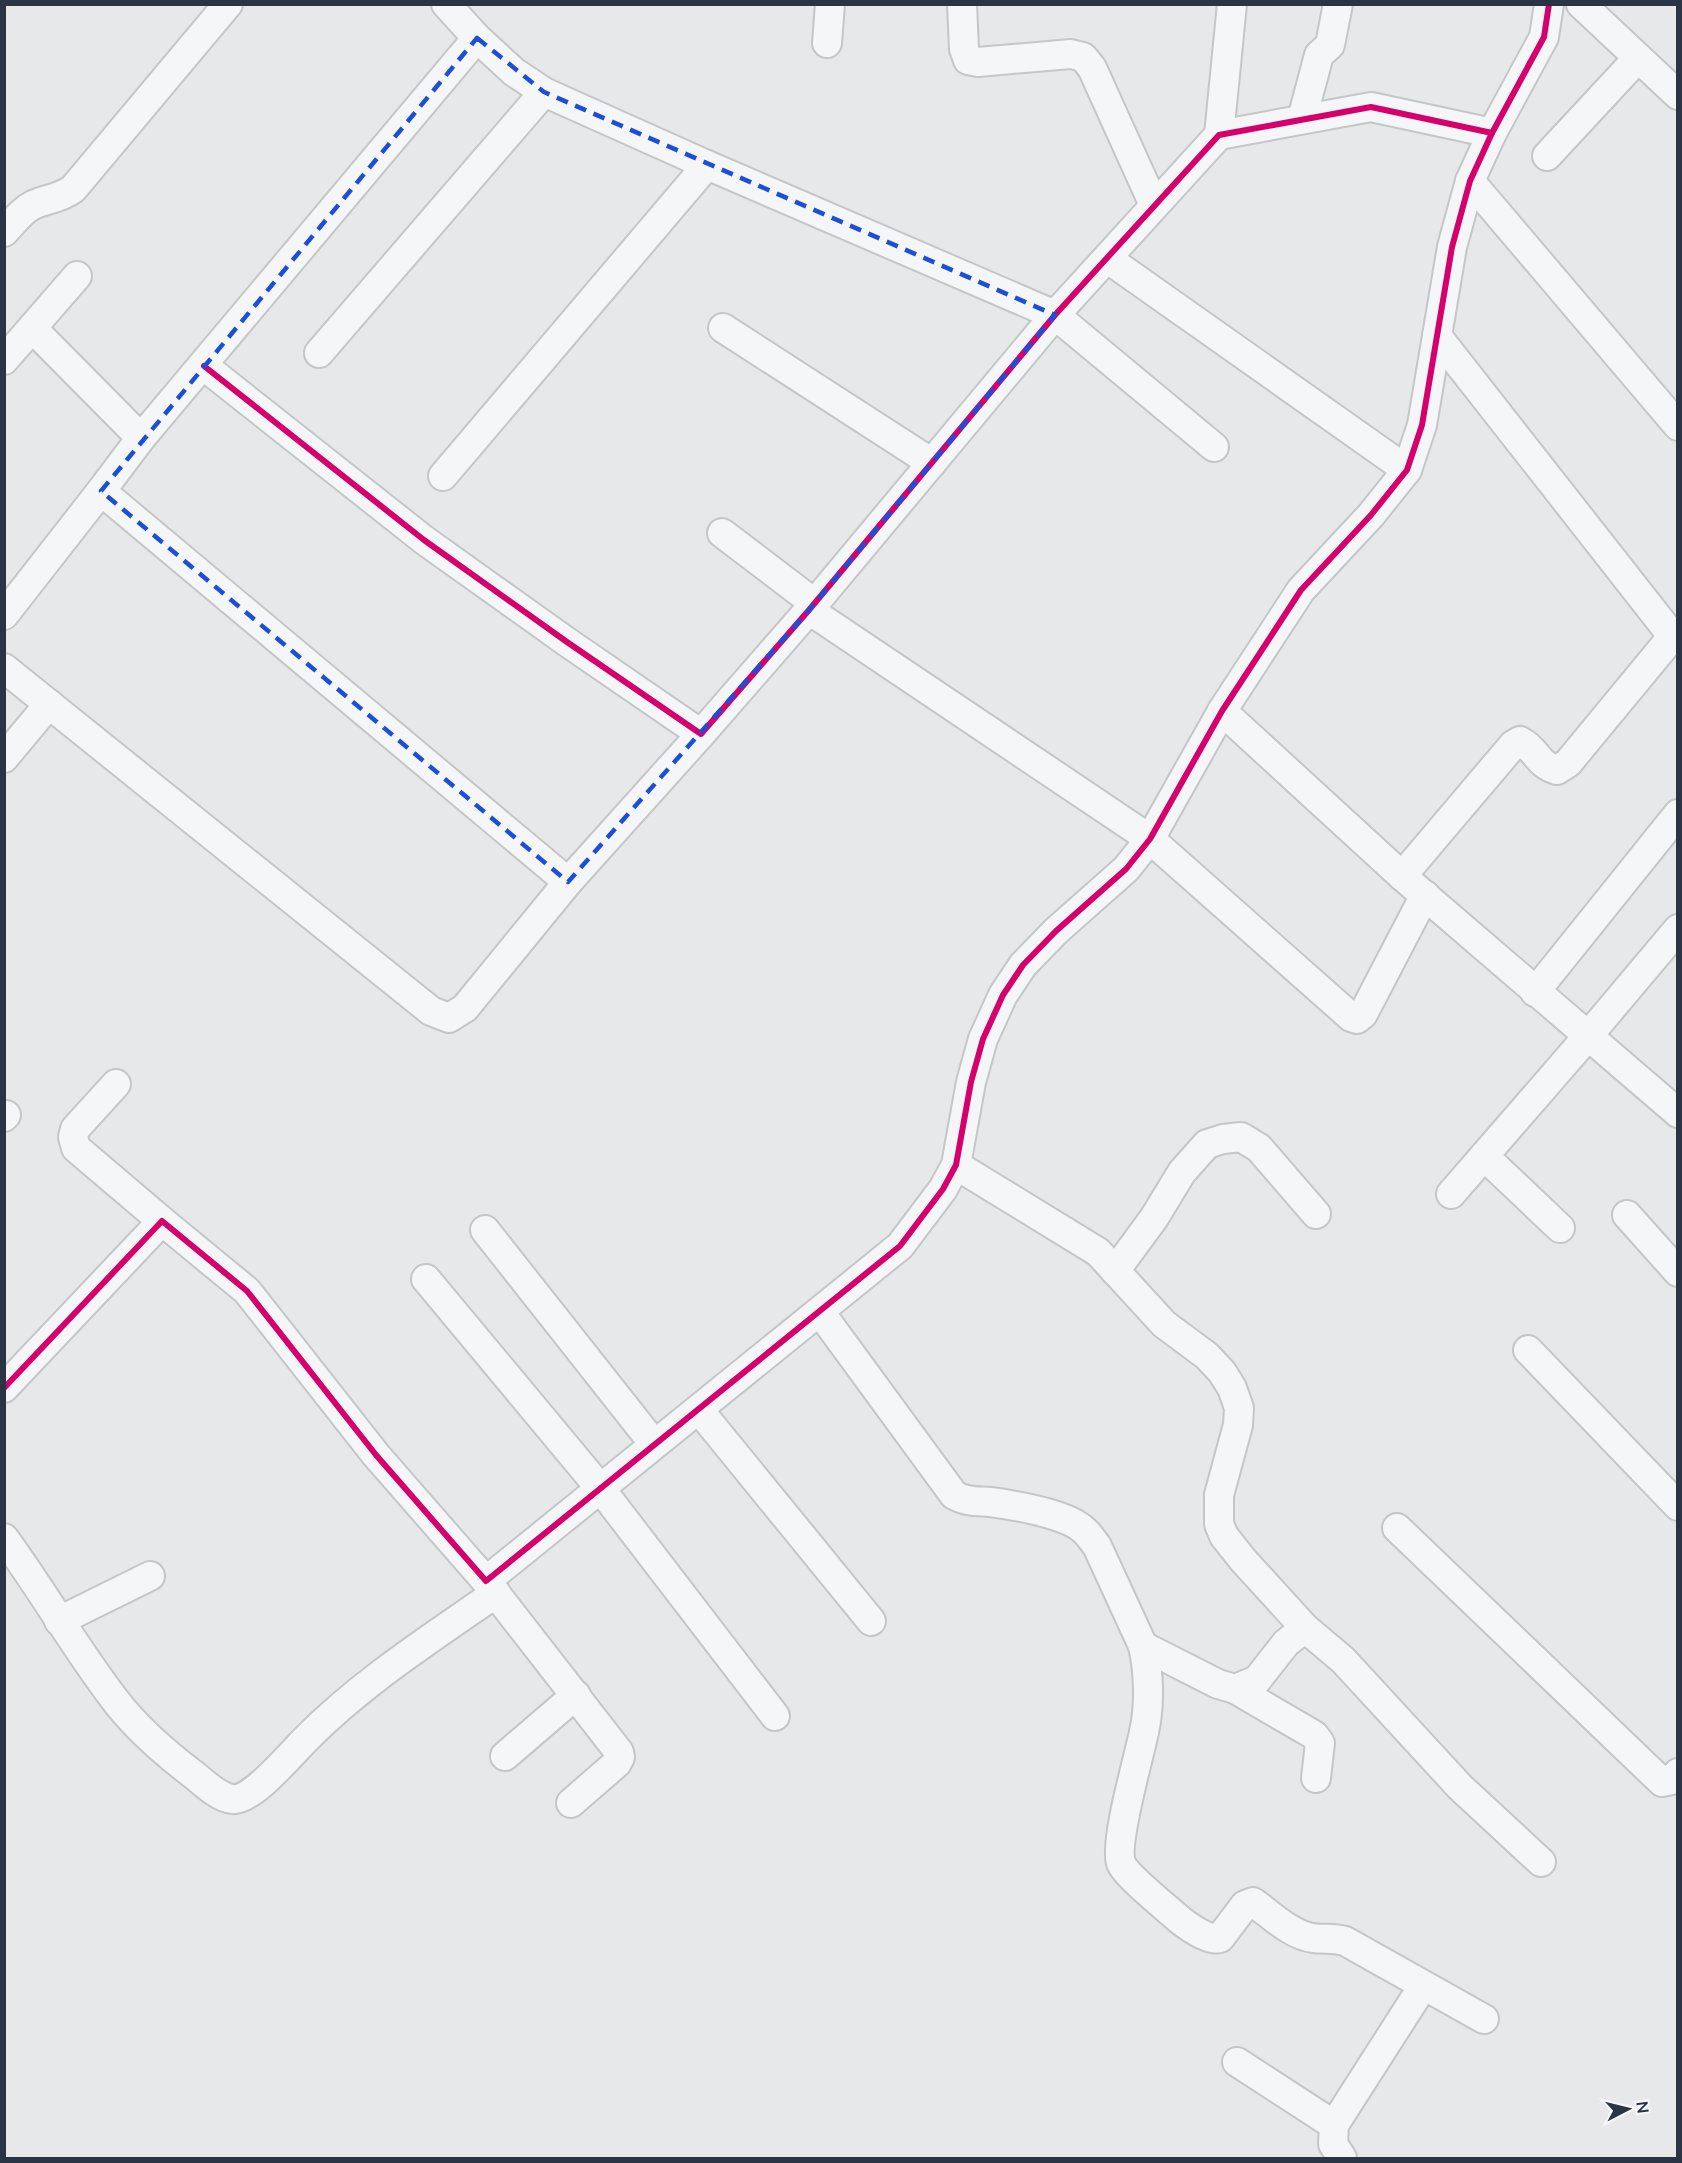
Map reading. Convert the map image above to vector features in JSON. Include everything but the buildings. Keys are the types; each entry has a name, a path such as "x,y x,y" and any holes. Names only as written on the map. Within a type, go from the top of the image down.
{"street":[{"path":"4,232 33,205 62,197 73,189 228,4"},
{"path":"446,4 477,38 514,72 543,92 1055,315 1214,447"},
{"path":"827,43 830,4"},
{"path":"962,4 964,50 968,60 978,62 1071,54 1083,57 1092,68 1154,205"},
{"path":"1219,135 1232,4"},
{"path":"1302,120 1319,55 1330,45 1338,4"},
{"path":"4,1538 116,1701 160,1749 218,1793 232,1799 244,1797 267,1778 321,1724 491,1587 600,1488 900,1246 943,1189 956,1165 971,1082 982,1039 1003,995 1023,965 1056,931 1126,869 1150,839 1222,711 1301,590 1371,515 1407,470 1422,425 1452,247 1470,181 1492,133 1544,37 1549,4"},
{"path":"1581,4 1677,95"},
{"path":"1606,4 1677,70"},
{"path":"4,615 141,438 204,366 477,38"},
{"path":"1547,156 1638,58"},
{"path":"319,353 543,92"},
{"path":"4,668 431,1011 449,1018 465,1008 568,882 811,607 1055,315 1219,135 1371,107 1492,133"},
{"path":"443,476 707,165"},
{"path":"1470,181 1677,426"},
{"path":"1108,259 1407,470"},
{"path":"4,360 77,276"},
{"path":"32,328 141,438"},
{"path":"723,328 932,463"},
{"path":"1402,876 1513,745 1520,741 1529,746 1545,766 1557,770 1568,763 1667,643 1670,633 1437,336"},
{"path":"204,366 424,540 701,734"},
{"path":"101,491 568,882"},
{"path":"722,533 811,607 1150,839 1351,1017 1357,1019 1363,1014 1425,895"},
{"path":"4,758 50,704"},
{"path":"1222,711 1402,876 1677,1113"},
{"path":"1535,992 1677,814"},
{"path":"1451,1194 1677,929"},
{"path":"116,1084 75,1129 73,1137 76,1148 247,1291 376,1455 491,1587 576,1695 619,1752 620,1757 617,1763 571,1803"},
{"path":"1115,1271 1154,1218 1182,1172 1207,1144 1223,1139 1241,1137 1259,1148 1316,1214"},
{"path":"1484,1156 1560,1228"},
{"path":"956,1165 1098,1252 1164,1324 1207,1356 1222,1372 1232,1388 1239,1408 1238,1425 1220,1496 1219,1524 1224,1536 1305,1628 1343,1660 1460,1787 1541,1862"},
{"path":"1627,1215 1677,1272"},
{"path":"4,1388 162,1221"},
{"path":"485,1230 654,1444"},
{"path":"426,1279 600,1488 775,1716"},
{"path":"820,1312 954,1495 963,1501 990,1502 1057,1516 1077,1525 1087,1533 1101,1555 1143,1646 1146,1660 1148,1688 1145,1730 1133,1775 1121,1840 1121,1863 1133,1877 1185,1924 1212,1939 1220,1938 1245,1905 1252,1902 1299,1935 1314,1938 1332,1937 1345,1941 1484,2019"},
{"path":"1528,1350 1677,1506"},
{"path":"699,1410 871,1621"},
{"path":"1397,1528 1662,1782 1672,1780 1677,1773"},
{"path":"59,1621 150,1576"},
{"path":"1235,1689 1257,1680 1286,1643 1305,1628"},
{"path":"1143,1646 1218,1684 1235,1689 1314,1734 1320,1743 1316,1778"},
{"path":"505,1756 576,1695"},
{"path":"1342,2158 1333,2144 1334,2125 1423,1986"},
{"path":"1237,2062 1334,2125"}],"highlighted area":[{"path":"477,38 544,92 1055,315 809,610 568,882 101,491"}],"cycle path":[{"path":"4,1388 162,1221 247,1291 376,1455 486,1581 900,1246 943,1189 956,1165 971,1082 983,1039 1003,995 1023,965 1056,931 1126,869 1150,839 1222,711 1301,590 1371,515 1407,470 1422,425 1452,247 1470,181 1492,133 1544,37 1549,4"},
{"path":"204,366 424,540 701,734 809,610 1055,315 1219,135 1371,107 1492,133"}]}
